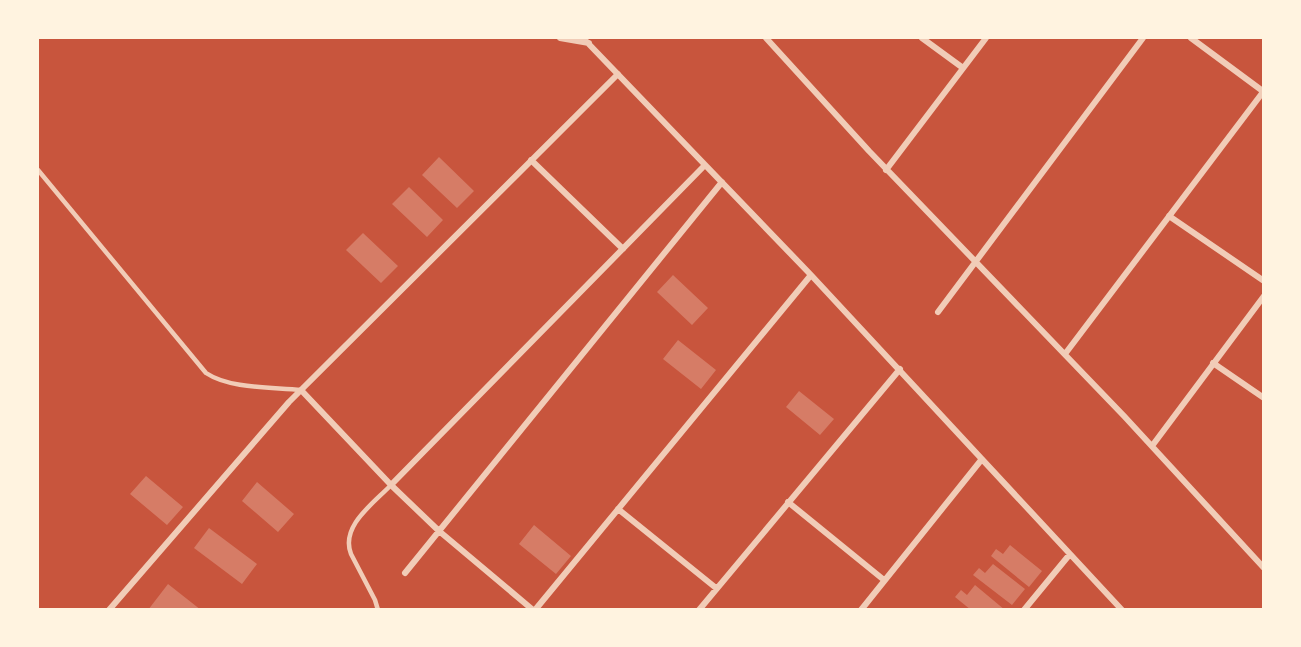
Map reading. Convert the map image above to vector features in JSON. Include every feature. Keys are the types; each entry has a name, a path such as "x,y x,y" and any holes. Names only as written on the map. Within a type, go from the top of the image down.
{"street":[{"path":"560,38 589,43"},
{"path":"583,38 900,369 1122,609"},
{"path":"766,38 886,170 1065,354 1263,568"},
{"path":"922,38 963,69"},
{"path":"886,170 986,38"},
{"path":"938,312 1143,38"},
{"path":"1065,354 1263,92 1191,38"},
{"path":"109,609 301,390 618,74"},
{"path":"531,160 623,249"},
{"path":"392,485 705,165"},
{"path":"405,573 722,182"},
{"path":"1169,216 1263,282"},
{"path":"301,390 439,531 535,609 811,275"},
{"path":"1152,446 1263,296"},
{"path":"1213,363 1263,398"},
{"path":"699,609 900,369"},
{"path":"861,609 982,459"},
{"path":"788,502 884,580"},
{"path":"618,508 716,588"},
{"path":"1024,609 1070,554"}],"lane":[{"path":"38,170 206,373 216,379 232,383 301,390"},
{"path":"378,609 351,554 348,539 353,525 392,485"}],"building":[{"path":"439,157 474,191 457,208 422,175"},
{"path":"409,187 443,220 427,237 392,204"},
{"path":"363,233 398,266 381,283 346,250"},
{"path":"673,275 708,308 692,325 657,292"},
{"path":"678,340 716,370 701,389 663,359"},
{"path":"799,391 834,419 820,435 786,407"},
{"path":"146,476 183,507 167,525 130,494"},
{"path":"257,482 294,514 278,532 242,501"},
{"path":"534,525 571,556 556,574 519,544"},
{"path":"209,528 257,564 242,584 194,548"},
{"path":"1010,545 1042,571 1029,587 991,556 996,549 1003,554"},
{"path":"993,564 1025,589 1012,605 973,575 979,568 985,573"},
{"path":"168,584 201,610 148,610"},
{"path":"975,585 1005,610 971,610 955,597 961,590 967,595"}]}
